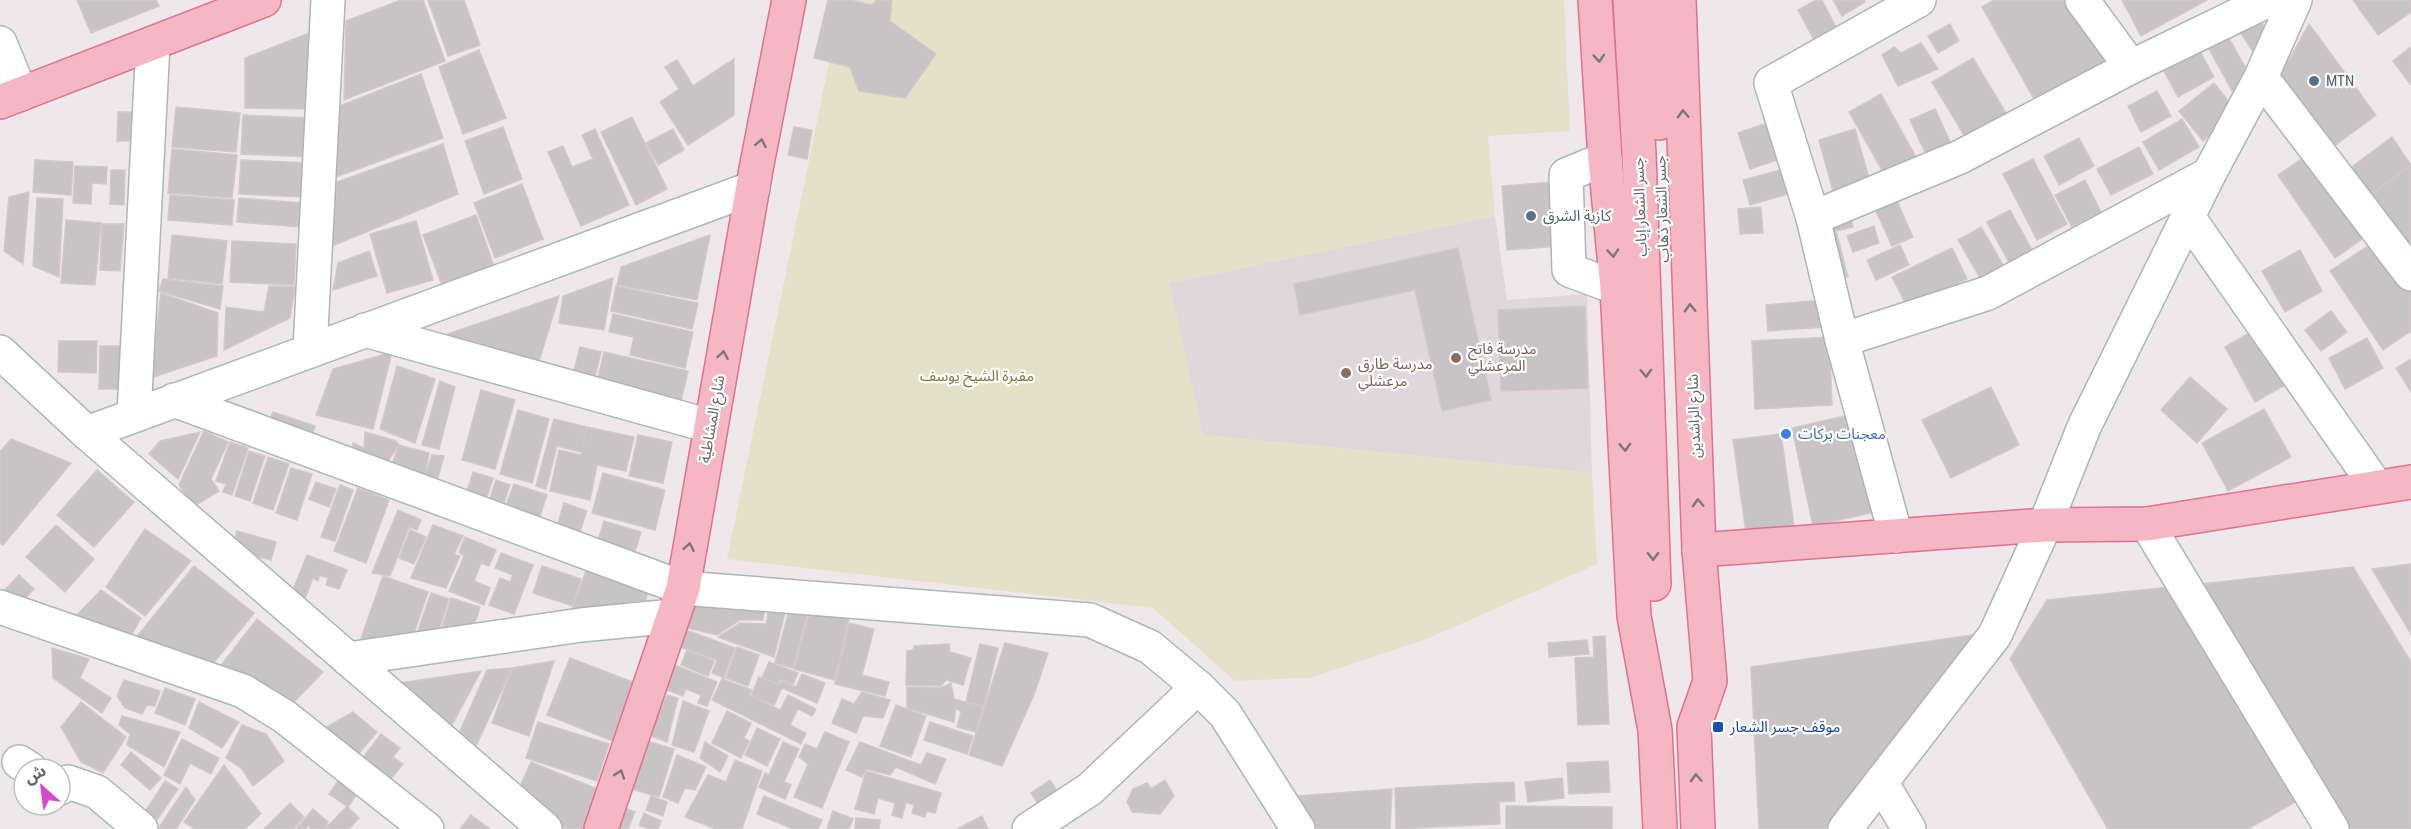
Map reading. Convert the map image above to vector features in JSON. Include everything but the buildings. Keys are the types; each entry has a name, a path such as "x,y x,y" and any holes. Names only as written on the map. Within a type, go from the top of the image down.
{"main road":[{"path":"11,98 264,0"},
{"name":"شارع المشاطية","path":"601,829 678,602 789,0"},
{"path":"1595,0 1605,159 1617,288 1634,616 1655,730"},
{"name":"جسر الشعار إياب","path":"1630,0 1658,416"},
{"name":"جسر الشعار ذهاب","path":"1655,0 1658,416"},
{"name":"شارع الراشدين","path":"1679,0 1700,550 1710,681 1694,727 1698,829"},
{"path":"1658,416 1694,727"},
{"path":"1658,416 1653,518 1655,730 1660,829"},
{"path":"1700,550 2045,525 2147,524 2411,482"}],"street":[{"path":"310,350 328,0"},
{"path":"1896,536 1842,340 1813,218 1771,83 1919,0"},
{"path":"2082,0 2131,67"},
{"path":"1813,218 1960,157 2131,67 2269,0"},
{"path":"1845,829 1995,635 2045,525 2085,427 2209,174 2261,77 2295,0"},
{"path":"0,43 11,98"},
{"path":"134,415 153,43"},
{"path":"2261,77 2411,274"},
{"path":"1605,159 1566,175 1569,270 1617,288"},
{"path":"1842,340 1988,292 2209,174"},
{"path":"87,433 753,188"},
{"path":"2188,217 2376,486"},
{"path":"365,330 710,426"},
{"path":"0,352 87,433 545,829"},
{"path":"174,400 678,602"},
{"path":"2147,524 2332,829"},
{"path":"348,659 581,625 678,602 1090,620 1150,647 1198,687 1225,714 1298,829"},
{"path":"0,607 243,691 285,717 427,829"},
{"path":"1029,829 1090,789 1198,687"},
{"path":"1881,782 1909,829"},
{"path":"72,783 97,792 141,829"}],"shaded area":[{"path":"1495,216 1507,300 1587,294 1592,473 1203,435 1169,283"}],"green space":[{"name":"مقبرة الشيخ يوسف","path":"842,0 1564,0 1570,131 1488,136 1495,216 1169,283 1203,435 1592,473 1597,564 1427,639 1309,678 1235,681 1153,608 727,559"}],"place":[{"name":"MTN","path":"2314,81"},
{"name":"كازية الشرق","path":"1531,216"},
{"name":"مدرسة فاتح المرعشلي","path":"1456,358"},
{"name":"مدرسة طارق مرعشلي","path":"1346,373"},
{"name":"معجنات بركات","path":"1786,434"},
{"name":"موقف جسر الشعار","path":"1718,727"}]}
